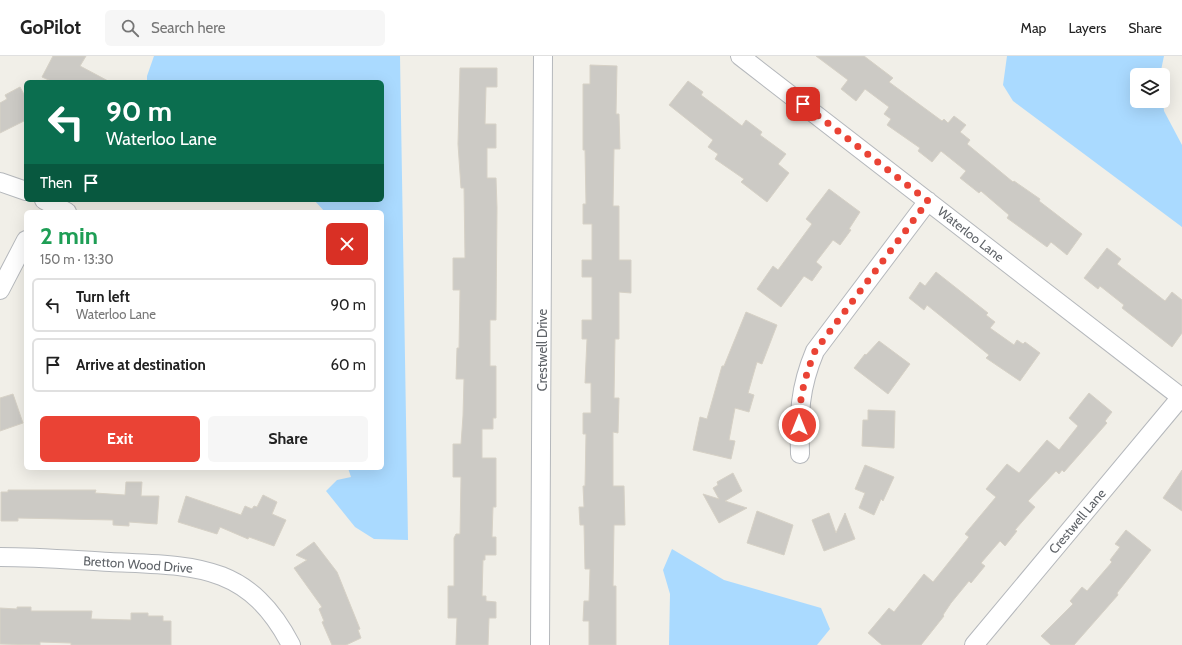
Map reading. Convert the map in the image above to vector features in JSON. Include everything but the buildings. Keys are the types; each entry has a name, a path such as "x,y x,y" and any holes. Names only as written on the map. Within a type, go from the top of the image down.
{"street":[{"name":"Crestwell Drive","path":"540,645 543,56"},
{"name":"Waterloo Lane","path":"740,56 1182,397"},
{"path":"0,182 24,190"},
{"path":"800,454 800,403 806,373 815,351 928,201"},
{"path":"44,204 60,210"},
{"path":"0,290 24,244"},
{"name":"Crestwell Lane","path":"974,645 1182,397"},
{"name":"Bretton Wood Drive","path":"0,557 178,565 212,572 236,582 263,603 279,623 291,645"}],"water":[{"path":"154,56 400,56 408,540 374,539 355,527 326,491 337,480 351,477 349,470 384,470 384,210 323,210 316,202 384,202 384,80 147,80"},
{"path":"1007,56 1164,56 1161,68 1130,68 1130,108 1164,108 1182,145 1182,227 1013,101 1003,85"},
{"path":"672,549 724,580 821,608 830,629 817,645 669,645 670,594 663,570"}],"route":[{"path":"799,425 801,395 806,373 815,351 928,201 803,104"}]}
